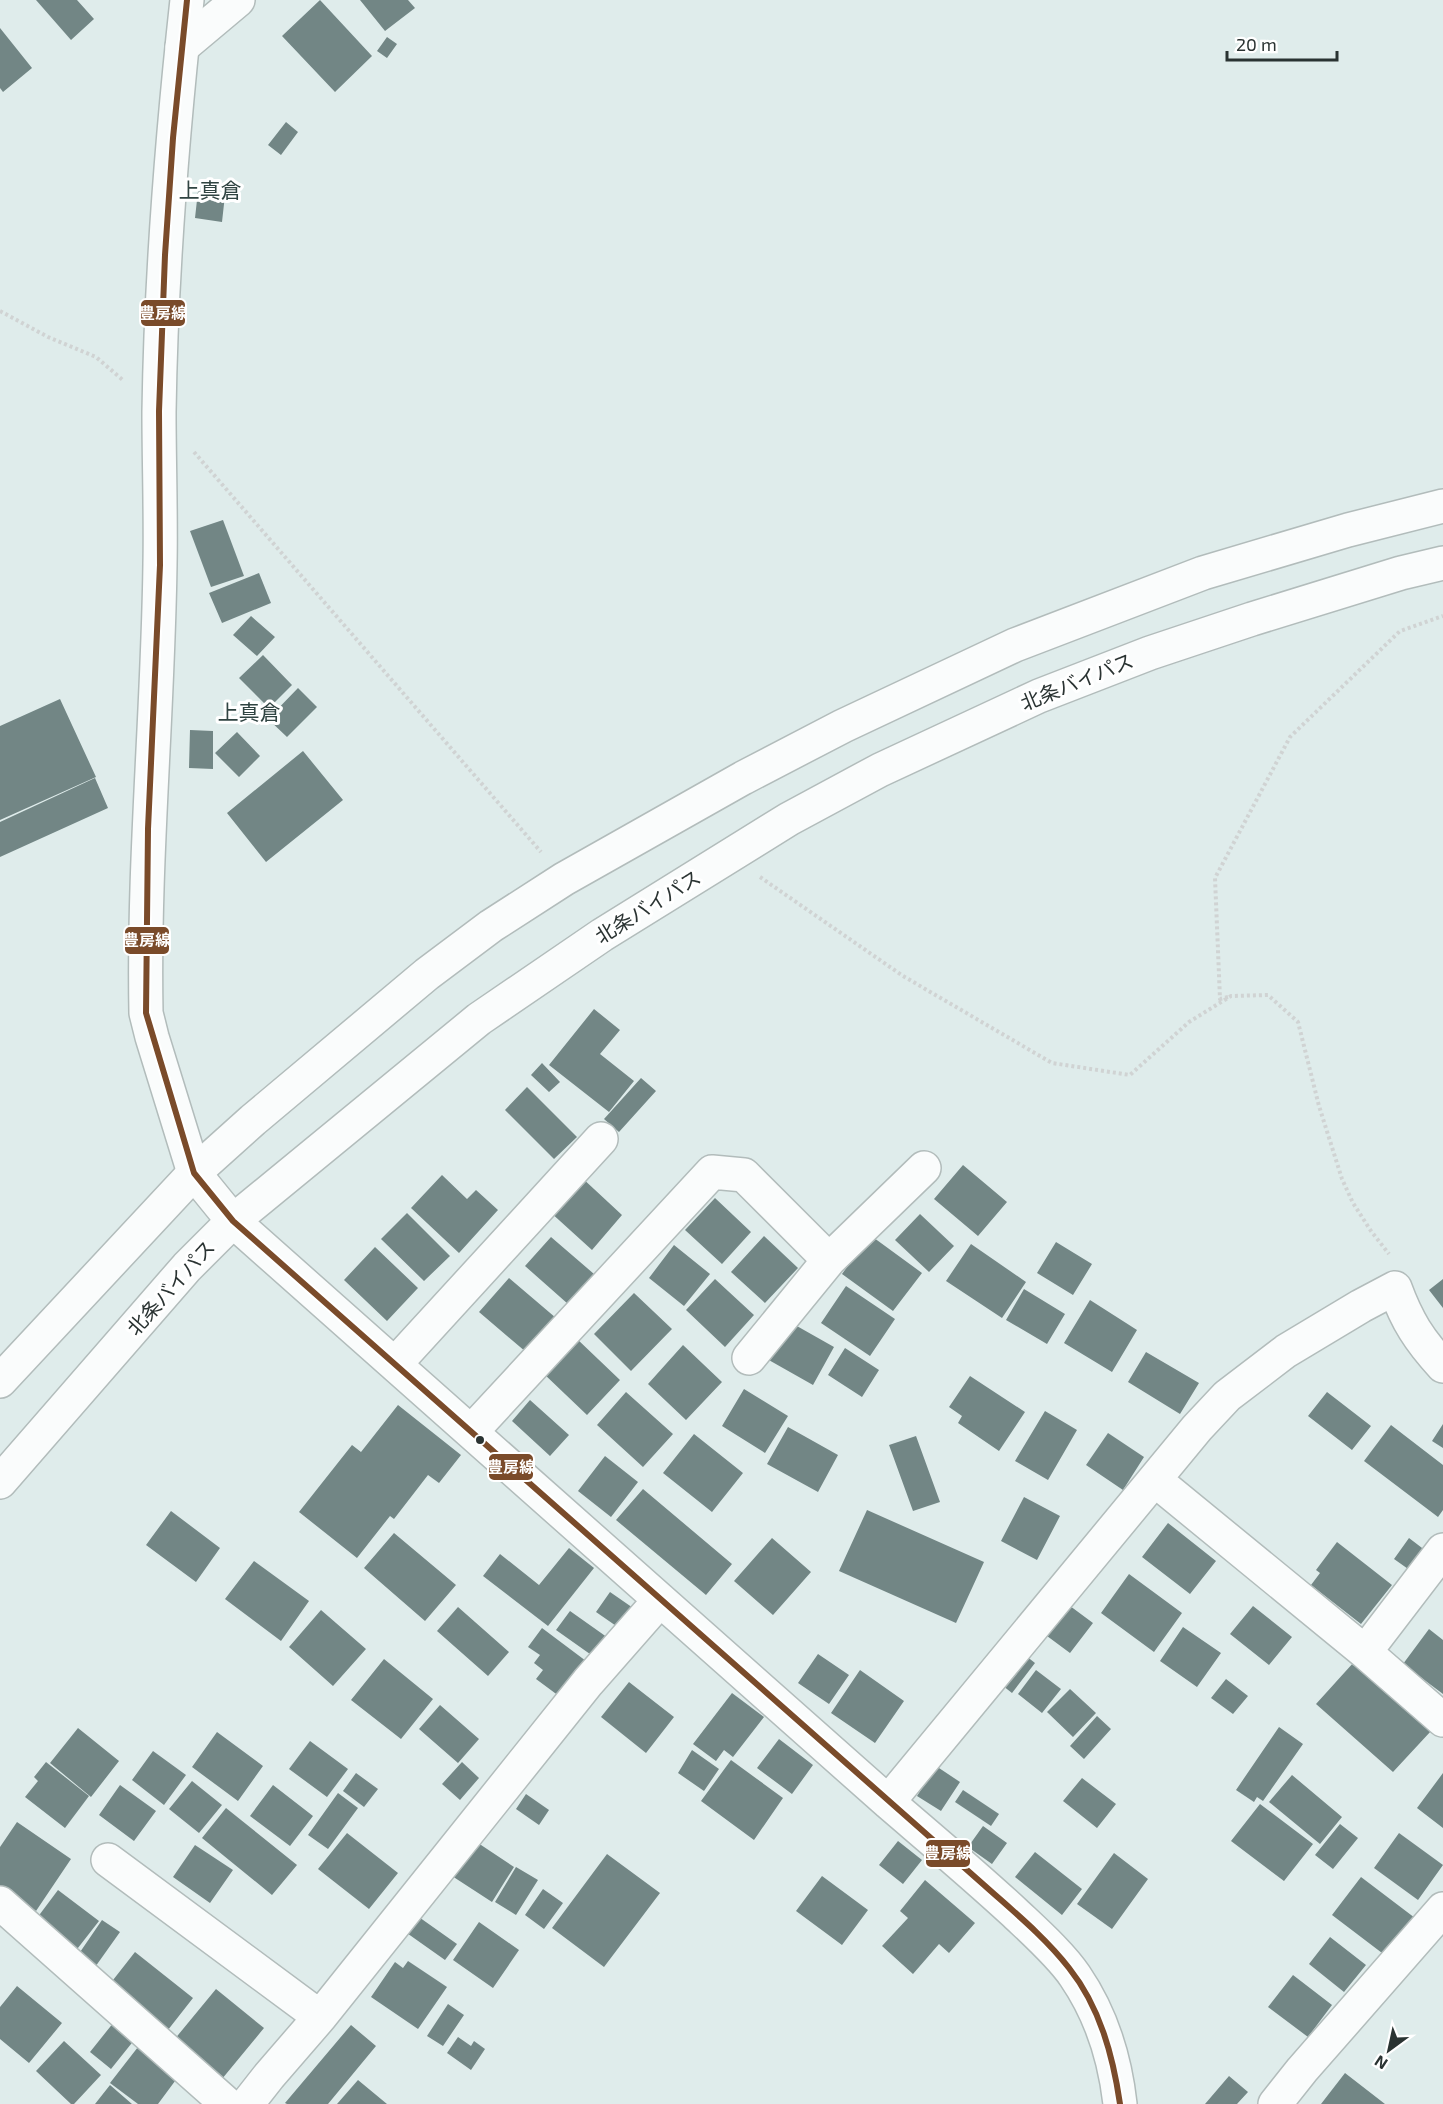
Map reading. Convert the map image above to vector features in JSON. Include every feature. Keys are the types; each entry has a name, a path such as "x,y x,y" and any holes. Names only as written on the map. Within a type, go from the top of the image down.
{"main road":[{"path":"187,0 167,211 159,411 160,565 148,829 146,1012 194,1173 233,1221 1033,1929 1075,1976 1095,2013 1110,2048 1120,2104"},
{"path":"182,47 238,0"},
{"path":"0,1381 194,1173 259,1114 427,974 491,926 564,879 680,812 823,736 1015,645 1203,573 1348,530 1443,506"},
{"name":"北条バイパス","path":"0,1482 187,1267 233,1221 479,1019 602,935 789,819 880,770 1039,696 1150,653 1252,619 1401,573 1443,563"},
{"path":"395,1364 601,1139"},
{"path":"749,1358 829,1260 924,1168"},
{"path":"471,1432 712,1172 744,1175 829,1260"},
{"path":"888,1802 1227,1396 1286,1351 1360,1306 1395,1288 1403,1312 1422,1343 1443,1366"},
{"path":"1155,1480 1365,1652 1443,1720"},
{"path":"1365,1652 1443,1550"},
{"path":"247,2104 268,2076 320,2017 588,1682 660,1600"},
{"path":"108,1860 320,2017"},
{"path":"0,1904 227,2104"},
{"path":"1275,2104 1443,1909"}],"path":[{"path":"0,310 48,337 96,357 159,411 564,879"},
{"path":"1395,1288 1402,1271 1371,1231 1353,1203 1342,1179 1319,1106 1298,1022 1268,995 1231,996 1220,999 1215,878 1290,737 1400,631 1443,616"},
{"path":"730,856 903,976 1052,1063 1130,1076 1189,1022 1231,996"}],"building":[{"path":"36,0 77,0 94,19 71,40"},
{"path":"320,0 372,56 335,92 282,36"},
{"path":"360,0 408,0 415,8 385,31"},
{"path":"0,28 32,68 3,92 0,88"},
{"path":"387,37 397,44 387,58 377,51"},
{"path":"286,122 298,132 281,155 268,145"},
{"path":"198,191 225,195 222,222 195,218"},
{"path":"223,520 244,576 211,587 190,531"},
{"path":"259,573 271,603 222,623 209,593"},
{"path":"251,616 275,637 257,656 233,635"},
{"path":"263,655 292,685 269,708 239,678"},
{"path":"298,688 317,707 287,737 268,719"},
{"path":"60,699 96,777 0,820 0,726"},
{"path":"190,730 213,731 213,769 189,768"},
{"path":"237,732 260,756 239,777 215,753"},
{"path":"303,751 343,800 266,862 227,813"},
{"path":"95,778 108,808 0,857 0,822"},
{"path":"594,1009 620,1030 600,1054 634,1081 609,1112 549,1065"},
{"path":"542,1063 560,1082 549,1092 531,1075"},
{"path":"641,1078 656,1091 619,1132 604,1119"},
{"path":"527,1087 577,1137 554,1159 505,1110"},
{"path":"963,1165 1007,1202 978,1236 934,1199"},
{"path":"442,1175 467,1199 476,1190 498,1210 459,1253 411,1208"},
{"path":"580,1176 622,1215 592,1250 549,1211"},
{"path":"715,1198 751,1232 722,1264 685,1230"},
{"path":"407,1213 450,1256 424,1281 381,1239"},
{"path":"920,1214 954,1246 929,1272 895,1240"},
{"path":"870,1235 922,1273 893,1311 842,1274"},
{"path":"764,1236 798,1268 765,1303 731,1272"},
{"path":"551,1237 594,1274 568,1304 525,1266"},
{"path":"1056,1242 1092,1264 1073,1295 1037,1273"},
{"path":"971,1244 1026,1282 1002,1318 946,1281"},
{"path":"674,1245 710,1274 684,1306 649,1278"},
{"path":"375,1247 418,1288 387,1321 344,1280"},
{"path":"509,1278 556,1318 526,1352 479,1312"},
{"path":"715,1279 754,1315 725,1347 686,1310"},
{"path":"1443,1279 1443,1308 1429,1290"},
{"path":"846,1286 895,1319 870,1356 821,1323"},
{"path":"1024,1289 1065,1314 1047,1344 1006,1320"},
{"path":"634,1293 672,1329 631,1371 594,1334"},
{"path":"1090,1300 1137,1330 1112,1372 1064,1343"},
{"path":"788,1321 834,1347 813,1385 767,1359"},
{"path":"576,1338 620,1380 587,1415 543,1373"},
{"path":"683,1345 722,1382 686,1420 648,1384"},
{"path":"845,1348 879,1370 862,1397 828,1375"},
{"path":"1146,1352 1199,1383 1180,1414 1128,1382"},
{"path":"970,1376 1025,1412 999,1451 958,1423 962,1416 949,1407"},
{"path":"744,1389 788,1416 765,1453 722,1426"},
{"path":"626,1392 673,1434 643,1467 597,1425"},
{"path":"1327,1392 1371,1426 1352,1450 1308,1416"},
{"path":"530,1400 569,1435 550,1456 512,1421"},
{"path":"398,1405 461,1455 439,1483 428,1475 394,1519 390,1516 357,1558 299,1512 352,1445 361,1452"},
{"path":"1045,1411 1077,1430 1048,1480 1015,1461"},
{"path":"1443,1424 1443,1448 1432,1441"},
{"path":"1391,1425 1443,1465 1443,1510 1438,1517 1364,1461"},
{"path":"788,1427 838,1455 818,1492 767,1464"},
{"path":"1108,1433 1144,1457 1123,1490 1086,1465"},
{"path":"694,1434 743,1473 712,1512 663,1473"},
{"path":"916,1436 940,1502 913,1511 889,1445"},
{"path":"605,1456 638,1482 611,1517 578,1491"},
{"path":"643,1489 732,1564 706,1595 616,1520"},
{"path":"1024,1497 1060,1516 1037,1560 1001,1541"},
{"path":"867,1510 984,1562 956,1623 839,1571"},
{"path":"171,1511 220,1548 196,1582 146,1545"},
{"path":"1168,1523 1216,1561 1190,1594 1142,1557"},
{"path":"394,1533 456,1585 425,1621 364,1568"},
{"path":"772,1538 811,1572 773,1615 734,1581"},
{"path":"1409,1538 1426,1551 1411,1571 1394,1559"},
{"path":"1337,1542 1392,1585 1361,1624 1311,1585 1320,1573 1316,1570"},
{"path":"569,1548 594,1568 548,1626 483,1576 500,1554 539,1585"},
{"path":"254,1561 309,1601 281,1641 225,1599"},
{"path":"1129,1574 1182,1613 1154,1652 1101,1613"},
{"path":"610,1592 636,1610 622,1630 596,1612"},
{"path":"1066,1603 1093,1623 1070,1653 1043,1633"},
{"path":"1253,1606 1292,1637 1269,1665 1230,1634"},
{"path":"458,1607 509,1652 488,1676 437,1631"},
{"path":"321,1610 366,1649 333,1686 289,1647"},
{"path":"570,1611 611,1640 597,1659 556,1630"},
{"path":"1183,1627 1221,1653 1197,1687 1160,1661"},
{"path":"542,1628 590,1664 563,1699 536,1679 543,1670 534,1663 540,1655 528,1647"},
{"path":"1429,1629 1443,1640 1443,1694 1403,1664"},
{"path":"1021,1652 1035,1663 1012,1693 998,1682"},
{"path":"818,1654 849,1675 829,1704 798,1683"},
{"path":"384,1659 433,1699 401,1739 351,1700"},
{"path":"1354,1662 1431,1731 1393,1772 1316,1704"},
{"path":"860,1670 904,1701 875,1743 831,1713"},
{"path":"1036,1670 1061,1689 1042,1713 1018,1694"},
{"path":"1226,1679 1248,1696 1233,1714 1211,1698"},
{"path":"629,1682 674,1717 646,1753 601,1717"},
{"path":"1070,1689 1096,1713 1073,1737 1047,1712"},
{"path":"732,1693 764,1717 733,1757 724,1750 716,1761 693,1744"},
{"path":"440,1705 479,1739 458,1763 419,1729"},
{"path":"1097,1716 1111,1729 1084,1759 1070,1746"},
{"path":"1279,1727 1303,1744 1263,1801 1257,1797 1254,1802 1236,1790"},
{"path":"78,1728 119,1761 91,1797 50,1763"},
{"path":"217,1732 263,1766 238,1801 192,1767"},
{"path":"779,1739 813,1765 792,1794 757,1768"},
{"path":"310,1741 348,1769 327,1797 289,1769"},
{"path":"692,1750 719,1769 704,1791 678,1773"},
{"path":"153,1751 186,1775 164,1805 132,1780"},
{"path":"731,1760 783,1798 754,1840 701,1801"},
{"path":"46,1762 89,1796 65,1828 25,1797 38,1781 34,1777"},
{"path":"462,1762 479,1778 460,1800 442,1784"},
{"path":"936,1766 960,1782 941,1811 917,1796"},
{"path":"356,1773 378,1789 364,1807 343,1791"},
{"path":"1443,1773 1443,1828 1417,1808"},
{"path":"1292,1775 1342,1817 1320,1844 1269,1802"},
{"path":"1082,1778 1116,1804 1097,1828 1063,1801"},
{"path":"192,1781 222,1805 199,1833 169,1809"},
{"path":"120,1785 156,1811 134,1841 99,1815"},
{"path":"273,1785 313,1816 290,1846 250,1816"},
{"path":"963,1790 999,1814 991,1826 955,1802"},
{"path":"338,1793 358,1808 328,1849 308,1835"},
{"path":"526,1794 549,1810 539,1825 516,1809"},
{"path":"1260,1804 1313,1844 1284,1881 1231,1841"},
{"path":"226,1808 297,1865 272,1895 202,1838"},
{"path":"17,1822 71,1859 36,1911 0,1886 0,1847"},
{"path":"1340,1824 1358,1838 1333,1869 1315,1855"},
{"path":"983,1826 1007,1843 992,1864 968,1847"},
{"path":"347,1833 398,1873 369,1909 318,1869"},
{"path":"1399,1833 1443,1865 1418,1900 1374,1868"},
{"path":"475,1841 514,1867 492,1902 452,1876"},
{"path":"898,1841 922,1860 903,1884 879,1865"},
{"path":"195,1845 233,1870 210,1903 173,1877"},
{"path":"1035,1852 1082,1889 1062,1915 1015,1877"},
{"path":"1114,1853 1148,1879 1112,1929 1077,1904"},
{"path":"607,1854 660,1893 604,1967 552,1928"},
{"path":"516,1867 538,1880 516,1915 495,1902"},
{"path":"822,1876 868,1910 842,1945 796,1911"},
{"path":"1361,1877 1415,1918 1386,1956 1332,1915"},
{"path":"925,1880 975,1923 949,1953 939,1944 913,1974 882,1946 908,1918 900,1911"},
{"path":"543,1889 563,1903 544,1929 525,1915"},
{"path":"58,1890 99,1921 74,1953 34,1922"},
{"path":"416,1915 457,1944 445,1960 404,1931"},
{"path":"102,1920 120,1932 93,1970 76,1958"},
{"path":"479,1922 519,1950 493,1988 453,1960"},
{"path":"1330,1937 1366,1965 1344,1992 1309,1964"},
{"path":"135,1952 193,1998 164,2035 106,1989"},
{"path":"408,1961 447,1987 418,2029 371,1997 395,1962 403,1968"},
{"path":"1293,1975 1332,2005 1308,2037 1268,2007"},
{"path":"17,1986 62,2023 29,2063 0,2039 0,2007"},
{"path":"216,1989 264,2028 217,2085 169,2046"},
{"path":"448,2004 464,2015 443,2046 427,2036"},
{"path":"118,2017 139,2034 111,2069 90,2052"},
{"path":"351,2025 376,2046 328,2104 285,2103"},
{"path":"458,2037 471,2046 474,2041 485,2049 471,2070 447,2053"},
{"path":"64,2041 101,2075 74,2104 71,2104 36,2071"},
{"path":"138,2047 178,2077 158,2104 138,2104 110,2083"},
{"path":"1345,2073 1385,2104 1321,2104"},
{"path":"1229,2076 1248,2092 1237,2104 1205,2104"},
{"path":"358,2080 387,2104 337,2104"},
{"path":"110,2085 132,2104 95,2104"}],"transit line":[{"name":"豊房線","path":"187,0 173,138 165,255 159,411 160,565 148,829 146,1013 194,1173 233,1221 1039,1935 1069,1968 1089,1999 1104,2033 1120,2104"}],"district":[{"name":"上真倉","path":"210,191"},
{"name":"上真倉","path":"249,713"}]}
